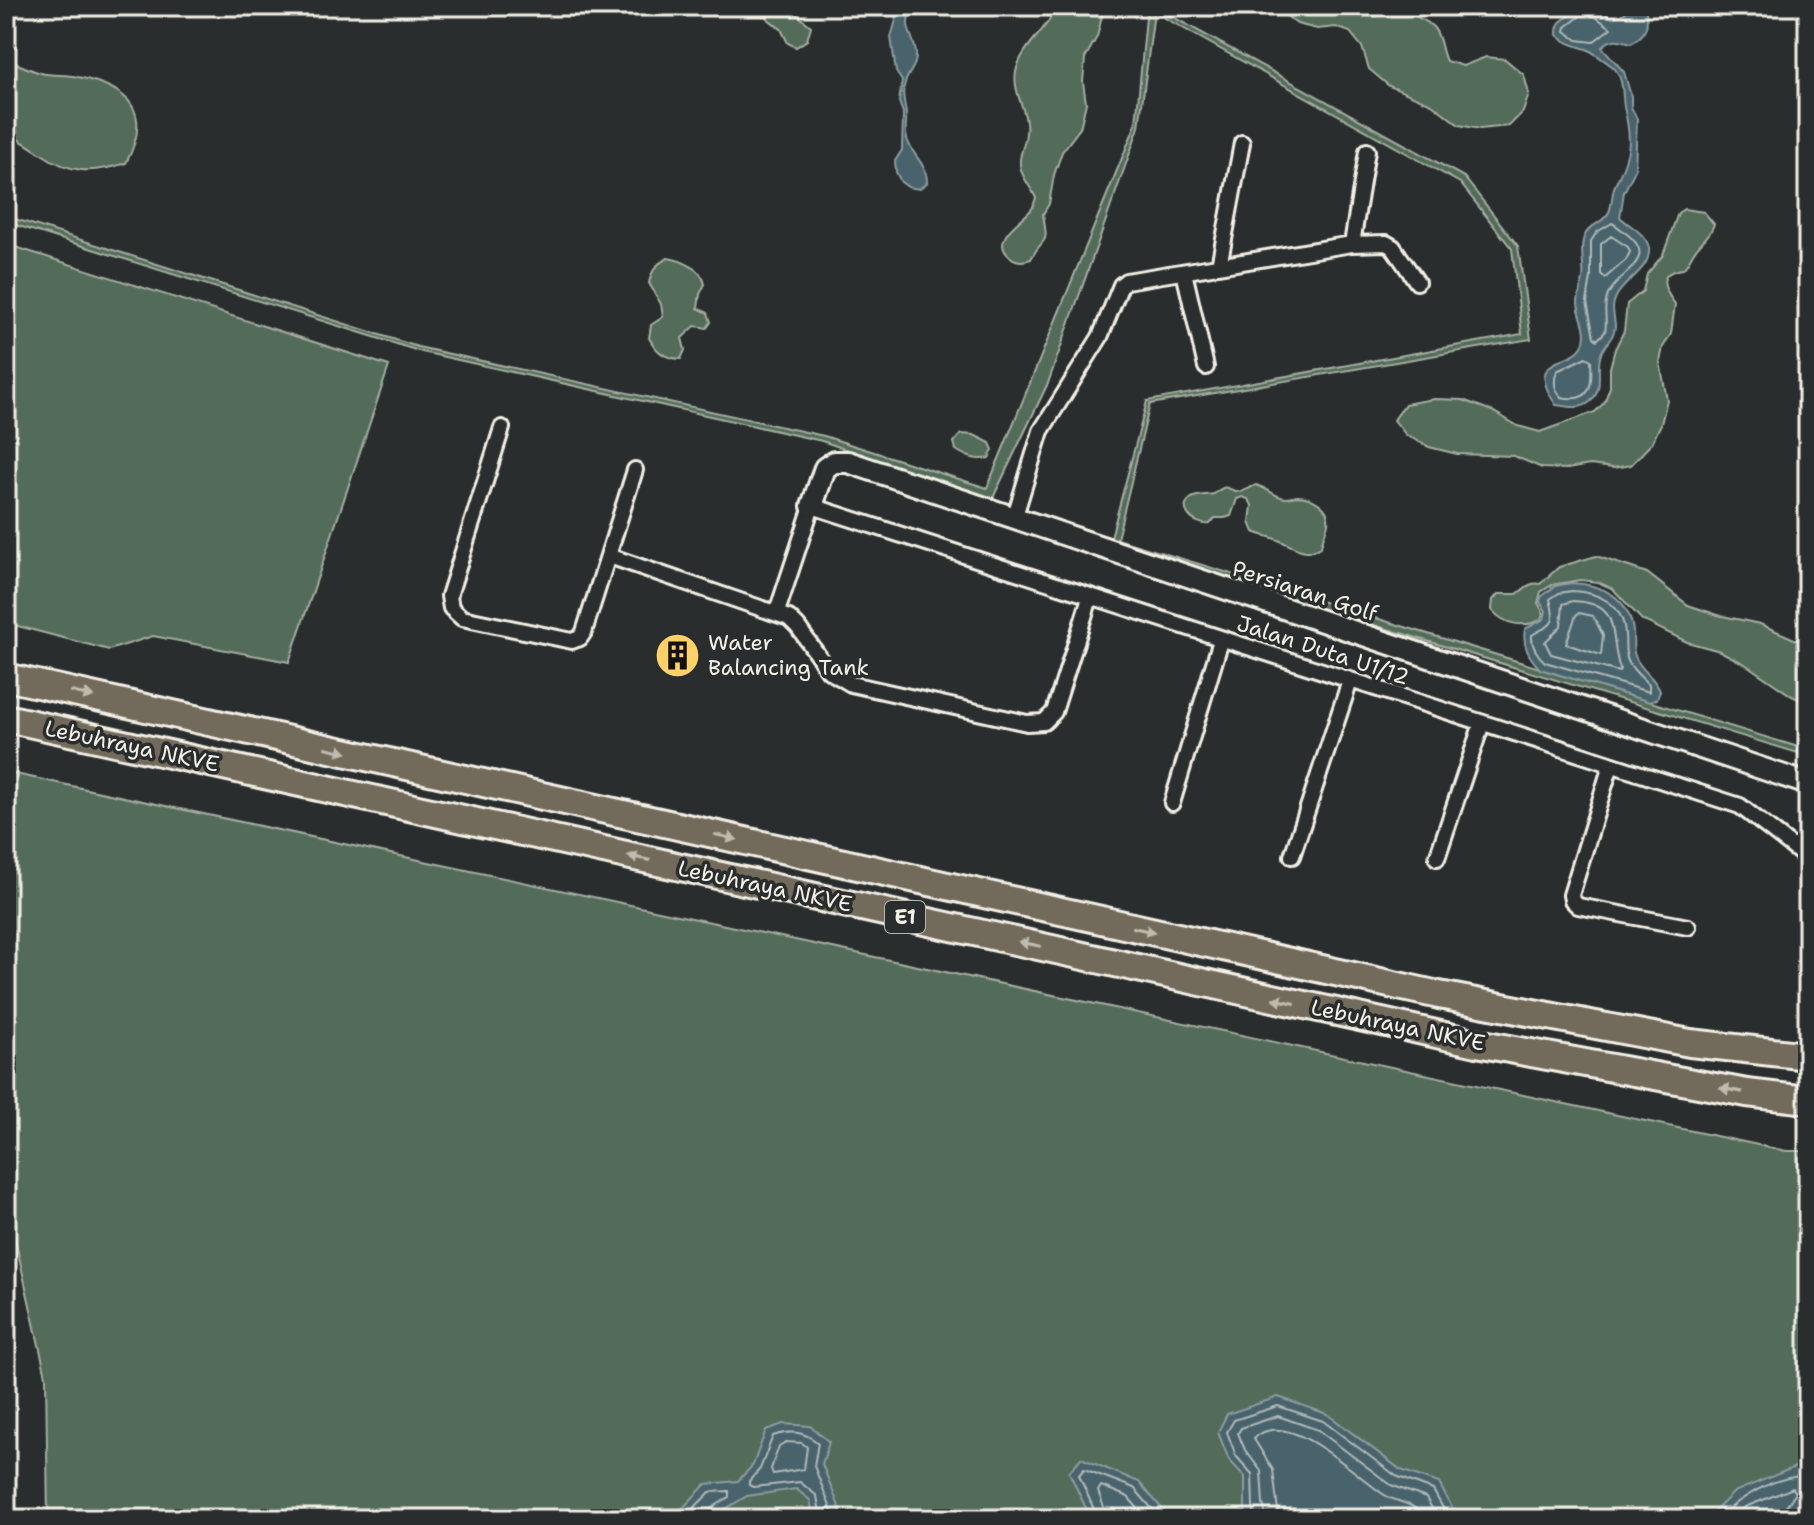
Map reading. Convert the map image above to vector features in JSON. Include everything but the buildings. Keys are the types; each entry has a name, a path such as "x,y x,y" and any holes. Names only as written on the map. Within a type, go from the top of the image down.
{"highway":[{"name":"Lebuhraya NKVE","path":"6,677 1439,995 1676,1041 1808,1056"},
{"name":"Lebuhraya NKVE","path":"6,718 1477,1043 1747,1093 1808,1100"}],"street":[{"path":"1219,266 1242,143"},
{"path":"1352,244 1367,151"},
{"path":"1014,519 1041,431 1100,337 1121,285 1126,281 1352,244 1386,243 1393,247 1417,282"},
{"path":"1184,272 1206,367"},
{"path":"502,428 449,596 451,608 462,618 572,641 580,638 635,470"},
{"name":"Persiaran Golf","path":"812,506 825,468 834,462 848,462 1808,784"},
{"path":"777,612 812,506"},
{"name":"Jalan Duta U1/12","path":"812,506 1740,806 1808,859"},
{"path":"609,556 777,612 798,627 829,671 851,684 1027,723 1044,722 1054,712 1090,598"},
{"path":"1172,803 1221,640"},
{"path":"1292,856 1350,681"},
{"path":"1437,858 1482,723"},
{"path":"1611,765 1572,900 1578,906 1688,927"}],"green space":[{"path":"762,6 791,6 811,26 807,40 796,47 788,43 781,29 767,18"},
{"path":"1049,6 1104,8 1097,37 1085,58 1083,82 1086,103 1080,128 1062,152 1049,204 1043,214 1046,237 1031,259 1019,261 1008,255 1003,242 1010,230 1032,209 1036,198 1020,165 1026,125 1015,80 1018,64 1026,50 1050,19"},
{"path":"1147,6 1153,6 1464,177 1518,246 1531,339 1150,404 1117,539 1808,750 1808,756 1109,545 1147,401 1522,334 1512,249 1460,183 1154,12 1139,127 1048,383 992,500 822,441 422,352 6,222 6,216 418,347 824,436 987,488 1136,124"},
{"path":"1274,6 1358,6 1402,12 1420,18 1436,31 1446,61 1463,66 1486,57 1505,59 1524,75 1529,94 1523,112 1509,126 1480,129 1459,125 1432,104 1389,86 1369,69 1362,47 1350,32 1336,27 1317,29 1297,24"},
{"path":"6,60 41,73 96,82 123,96 132,105 137,130 126,163 103,169 72,168 51,160 6,133"},
{"path":"1684,209 1704,212 1714,224 1685,267 1669,273 1664,281 1675,304 1671,334 1663,347 1660,362 1667,400 1652,443 1631,465 1542,468 1514,456 1457,454 1429,447 1406,435 1394,420 1405,404 1434,399 1463,400 1492,411 1518,426 1540,432 1595,412 1604,403 1610,387 1610,368 1624,331 1627,304 1643,291 1647,274 1663,255 1678,213"},
{"path":"6,244 389,366 289,662 153,636 109,650 6,623"},
{"path":"668,258 685,263 700,274 705,284 698,308 708,313 711,322 707,328 695,326 682,338 685,350 681,359 662,353 649,338 651,325 663,317 661,304 649,283 655,268"},
{"path":"961,434 974,435 990,443 993,450 989,458 972,458 956,450 954,442"},
{"path":"1256,485 1282,497 1309,498 1324,508 1328,523 1321,547 1304,551 1254,532 1250,522 1252,505 1242,497 1237,499 1231,516 1215,518 1210,524 1197,522 1186,510 1188,501 1194,497 1214,494 1225,487 1241,492"},
{"path":"1596,556 1647,573 1688,605 1760,624 1808,645 1808,703 1720,651 1687,642 1642,620 1613,589 1598,582 1580,580 1552,585 1541,592 1538,603 1544,613 1541,620 1535,622 1508,622 1492,610 1493,600 1498,594 1517,594 1530,585 1540,584 1559,567"},
{"path":"6,772 1786,1151 1808,1151 1808,1519 48,1519 46,1376 15,1239 6,1213"},
{"path":"6,1327 12,1353 8,1519 6,1519"}],"water":[{"path":"893,6 913,6 908,26 916,58 903,95 907,139 927,176 927,183 919,189 901,182 896,172 895,161 902,150 903,113 899,102 902,81 896,72 891,37 896,20"},
{"path":"1574,6 1593,6 1612,18 1625,13 1628,6 1645,6 1647,23 1641,36 1631,43 1615,40 1602,47 1624,72 1631,107 1637,119 1635,170 1624,192 1620,217 1641,234 1649,248 1646,263 1614,301 1614,331 1601,354 1598,390 1587,404 1575,407 1556,405 1544,377 1547,369 1578,351 1585,339 1578,303 1584,237 1609,212 1614,186 1627,154 1629,137 1617,71 1589,50 1557,35 1559,24 1573,13"},
{"path":"1571,583 1603,590 1626,609 1633,631 1635,656 1658,686 1657,699 1650,702 1540,669 1533,660 1527,651 1525,629 1544,619 1546,611 1540,602 1541,597 1555,586"},
{"path":"1278,1397 1327,1414 1401,1470 1439,1483 1458,1519 1250,1519 1245,1510 1245,1477 1229,1460 1218,1432 1227,1414"},
{"path":"783,1424 810,1426 829,1442 822,1464 844,1519 814,1519 810,1500 796,1489 747,1496 709,1519 672,1519 706,1484 738,1481 753,1465 766,1430"},
{"path":"1081,1458 1139,1482 1171,1519 1091,1519 1069,1472"},
{"path":"1795,1467 1808,1468 1808,1503 1800,1519 1707,1519 1734,1492"}],"place":[{"name":"Water Balancing Tank","path":"677,655"}]}
